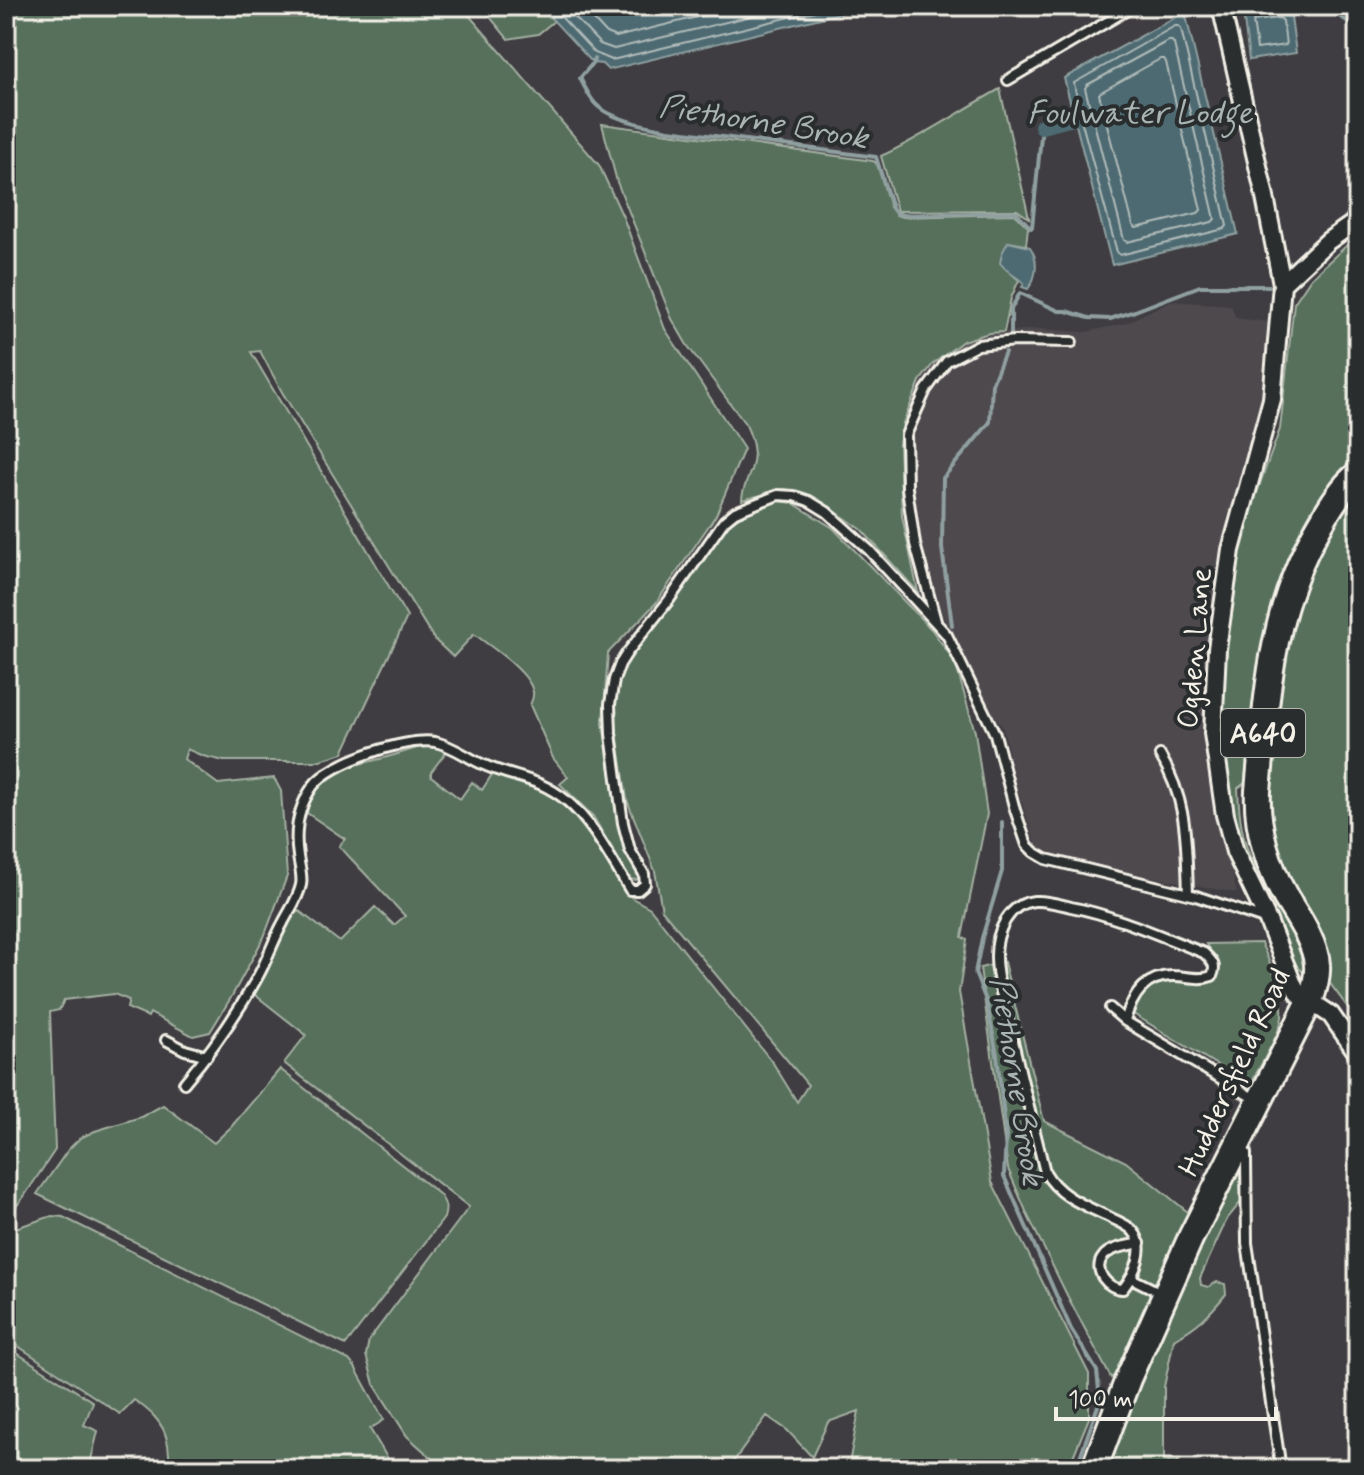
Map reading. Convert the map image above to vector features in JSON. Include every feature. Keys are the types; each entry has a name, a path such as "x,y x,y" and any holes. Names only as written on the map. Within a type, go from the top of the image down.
{"main road":[{"name":"Huddersfield Road","path":"1094,1469 1164,1294 1314,989 1317,962 1268,857 1261,834 1257,801 1277,628 1308,544 1333,502 1358,474"}],"street":[{"name":"Ogden Lane","path":"1221,6 1282,284 1272,399 1231,550 1217,649 1213,733 1225,815 1235,852 1298,993 1331,1015 1358,1054"},
{"path":"1282,284 1328,241 1358,220"}],"lane":[{"path":"1008,80 1134,6"},
{"path":"936,622 915,544 907,488 906,435 926,390 947,361 978,345 1015,341 1072,342"},
{"path":"184,1083 235,1016 258,976 302,883 296,827 302,805 314,784 330,770 364,755 409,742 433,742 455,749 484,765 538,782 569,803 587,822 630,890 638,890 645,884 644,874 630,850 623,823 611,734 610,704 614,680 627,653 669,600 716,531 735,512 778,495 809,501 827,512 869,550 947,635 995,734 1015,810 1027,845 1034,852 1046,859 1188,894 1268,921"},
{"path":"1160,755 1181,801 1188,894"},
{"path":"1125,1021 1137,991 1147,983 1172,975 1204,979 1212,976 1214,963 1204,953 1111,916 1085,909 1031,901 1019,905 1008,916 1000,930 996,957 1045,1172 1062,1193 1136,1234 1140,1243 1131,1278 1123,1289 1110,1287 1099,1269 1100,1261 1105,1254 1140,1243"},
{"path":"1110,1008 1125,1021 1260,1102"},
{"path":"166,1040 185,1050 207,1056"},
{"path":"1237,1145 1246,1153 1247,1243 1281,1469"},
{"path":"1131,1278 1164,1294"}],"shaded area":[{"path":"1170,301 1231,305 1236,318 1269,322 1270,386 1265,421 1227,518 1205,668 1207,769 1237,893 1072,862 1040,850 1016,785 1003,728 979,693 932,588 918,592 902,516 899,443 903,423 920,381 933,364 963,341 989,333 1038,329 1086,332 1126,323"}],"green space":[{"path":"6,6 461,6 599,165 623,217 665,329 744,449 716,515 656,603 608,653 603,723 620,835 639,878 629,879 593,816 560,784 568,777 553,758 530,705 533,692 525,676 474,634 453,657 434,639 260,351 251,352 407,617 343,753 317,761 224,761 187,749 184,759 218,784 274,778 281,791 287,876 264,937 210,1032 193,1036 150,1013 148,1017 127,1008 129,1000 114,994 64,1000 59,1010 50,1012 55,1150 23,1198 6,1213"},
{"path":"481,6 540,6 554,21 538,34 508,39"},
{"path":"1000,89 1029,218 1017,210 897,211 881,156"},
{"path":"602,124 873,161 896,215 1015,214 1028,227 1026,245 1008,242 1014,276 1019,280 1011,298 1004,332 963,341 933,364 920,381 903,423 899,444 902,516 918,592 861,529 822,502 785,489 742,500 754,456 749,431 672,319 617,182"},
{"path":"1358,235 1358,459 1332,482 1312,509 1284,571 1262,643 1245,783 1238,788 1240,819 1247,848 1261,880 1291,931 1305,973 1298,968 1247,868 1227,799 1218,700 1236,562 1249,514 1280,429 1294,303 1311,278"},
{"path":"1358,483 1358,1011 1349,1009 1329,982 1324,936 1275,851 1263,793 1279,652 1311,553"},
{"path":"779,501 793,503 833,528 932,630 955,662 975,732 987,814 962,937 967,940 959,992 992,1182 1089,1374 1089,1418 1068,1469 848,1469 859,1411 828,1422 812,1457 787,1430 767,1416 728,1469 444,1469 407,1436 374,1384 366,1355 369,1340 469,1207 284,1063 306,1035 254,994 292,916 299,911 340,942 375,907 394,925 405,916 339,846 345,839 307,813 311,799 325,779 335,773 427,745 446,752 431,776 460,799 472,782 482,790 493,773 542,788 562,801 583,825 617,879 632,898 650,908 773,1063 797,1102 808,1085 662,910 655,871 627,800 614,712 619,678 630,655 679,595 712,543 732,521 754,509"},
{"path":"1261,943 1277,982 1282,1013 1275,1038 1250,1085 1132,1012 1137,999 1152,984 1172,980 1208,982 1217,968 1206,944"},
{"path":"1004,962 1044,1121 1126,1162 1189,1213 1120,1371 1111,1378 1028,1216 1008,1169 980,968"},
{"path":"280,1069 439,1194 445,1206 444,1218 346,1345 37,1194 80,1138 141,1117 163,1105 214,1143"},
{"path":"1242,1159 1241,1202 1227,1219 1200,1278 1201,1285 1208,1287 1217,1282 1225,1284 1226,1294 1203,1320 1174,1339 1164,1387 1164,1461 1180,1460 1170,1469 1104,1469 1139,1370"},
{"path":"52,1216 63,1217 349,1360 384,1420 370,1429 394,1469 177,1469 170,1458 162,1428 145,1408 134,1400 120,1414 6,1338 6,1231"},
{"path":"6,1346 93,1402 84,1425 98,1431 90,1464 97,1469 6,1469"}],"water":[{"path":"540,6 870,6 608,70 602,64 593,63"},
{"path":"1290,10 1296,53 1249,60 1243,12"},
{"name":"Foulwater Lodge","path":"1185,12 1238,234 1112,265 1064,78"},
{"path":"1008,242 1030,247 1033,252 1036,268 1028,289 1022,287 1024,283 1000,263"}],"waterway":[{"path":"1185,12 1188,6"},
{"path":"1324,6 1358,28"},
{"name":"Piethorne Brook","path":"594,59 580,78 593,101 617,117 669,130 876,157 896,213 1016,212 1031,228"},
{"path":"1042,126 1073,118"},
{"path":"1032,227 1042,126"},
{"path":"1011,334 1011,309 1020,293 1059,311 1110,319 1200,286 1269,286"},
{"name":"Piethorne Brook","path":"952,625 942,548 943,478 990,422 992,384 1005,352"},
{"name":"Piethorne Brook","path":"1002,822 1002,871 975,973 987,1003 997,1055 1006,1135 1004,1176 1071,1329 1097,1371 1100,1400 1073,1469"}]}
